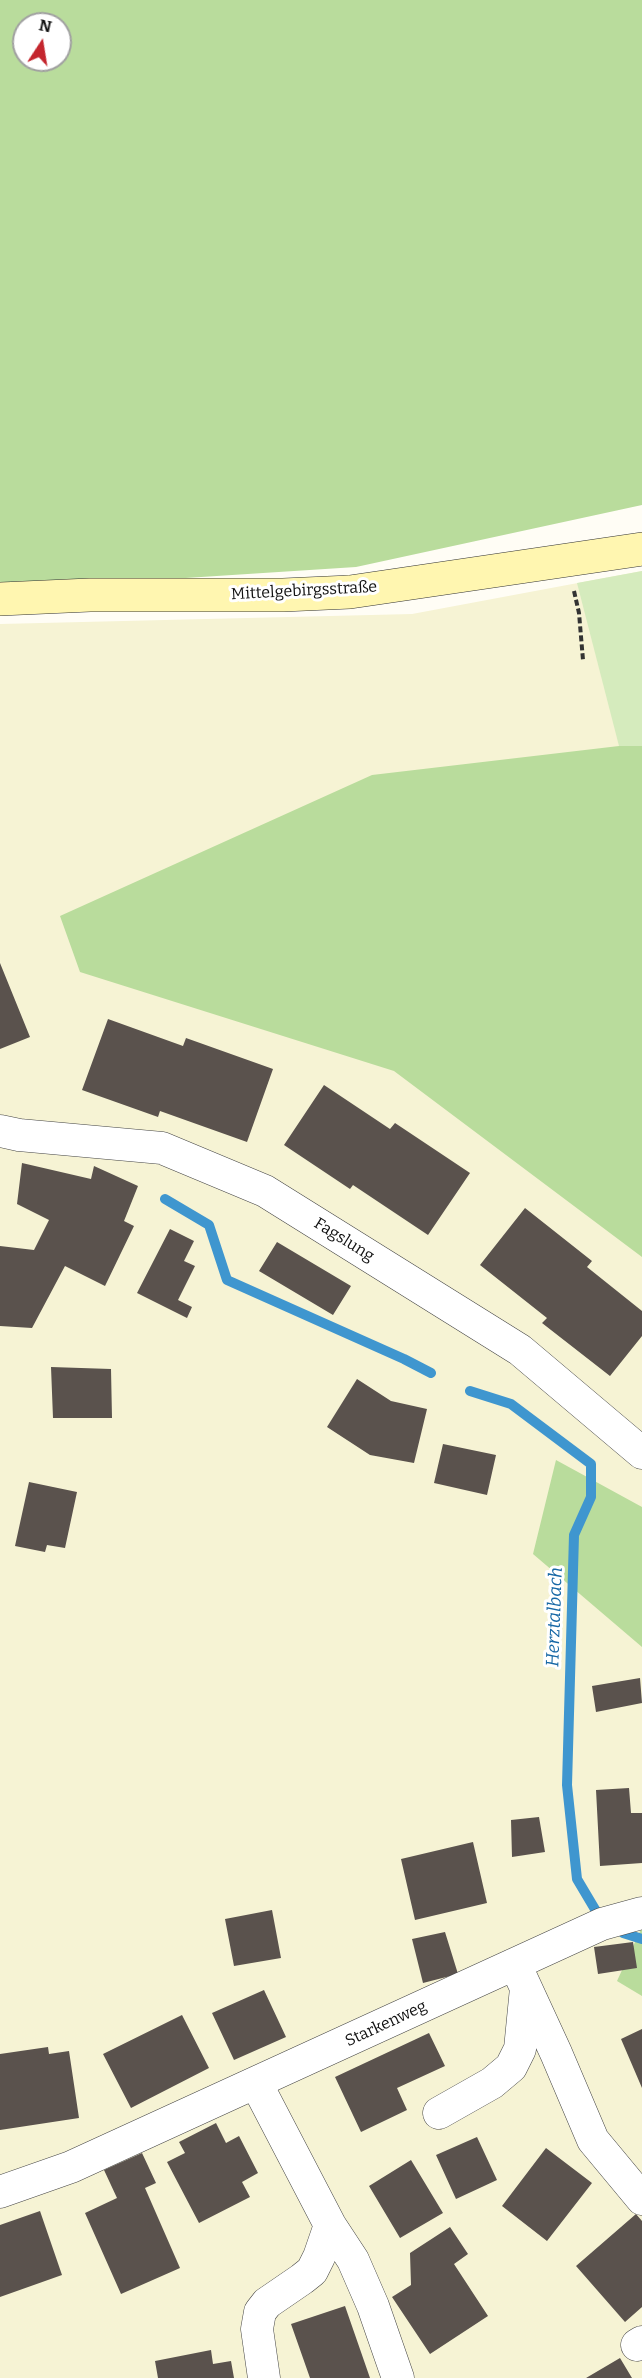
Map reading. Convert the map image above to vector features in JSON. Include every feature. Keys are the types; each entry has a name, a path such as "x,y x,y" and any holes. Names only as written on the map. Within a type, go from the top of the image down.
{"main road":[{"name":"Mittelgebirgsstraße","path":"0,599 90,595 283,595 350,592 642,549"}],"street":[{"name":"Fagslung","path":"0,1131 19,1135 162,1148 265,1191 520,1350 642,1453"},
{"name":"Starkenweg","path":"0,2192 72,2167 256,2083 520,1976 602,1924 642,1913"},
{"path":"439,2112 492,2083 511,2067 520,2049 520,1976"},
{"path":"520,1976 593,2140 642,2199"},
{"path":"256,2083 330,2225 353,2260 370,2299 398,2378"},
{"path":"264,2378 257,2329 260,2312 267,2303 312,2271 330,2225"}],"path":[{"path":"556,563 570,583 578,606 583,660"}],"shaded area":[{"path":"642,571 642,2378 0,2378 0,624 412,614"}],"green space":[{"path":"0,0 642,0 642,505 356,567 0,590"},
{"path":"642,571 642,746 619,746 577,583"},
{"path":"619,746 642,746 642,1257 394,1071 80,972 60,916 372,775"},
{"path":"556,1460 642,1507 642,1647 533,1554"},
{"path":"642,1927 642,1996 617,1981"}],"building":[{"path":"0,963 30,1037 0,1049"},
{"path":"108,1019 183,1046 186,1038 273,1069 247,1142 160,1111 158,1117 82,1090"},
{"path":"324,1085 390,1129 395,1123 470,1173 428,1235 353,1185 350,1189 284,1145"},
{"path":"22,1163 91,1179 94,1166 138,1186 124,1221 134,1226 105,1286 65,1266 32,1328 0,1326 0,1246 34,1250 49,1220 17,1204"},
{"path":"525,1208 592,1261 587,1267 642,1311 642,1336 610,1376 542,1323 547,1318 480,1265"},
{"path":"170,1229 194,1241 184,1261 195,1266 178,1300 192,1307 187,1318 137,1293"},
{"path":"277,1242 351,1286 333,1315 259,1271"},
{"path":"51,1367 111,1369 112,1418 53,1418"},
{"path":"357,1379 391,1401 427,1409 414,1463 370,1455 327,1427"},
{"path":"443,1444 496,1455 487,1495 434,1483"},
{"path":"29,1482 77,1492 65,1548 47,1545 45,1552 15,1546"},
{"path":"640,1678 642,1703 596,1712 592,1686"},
{"path":"629,1788 631,1813 642,1813 642,1863 600,1866 596,1790"},
{"path":"539,1817 545,1852 512,1857 511,1820"},
{"path":"473,1842 487,1903 415,1920 401,1859"},
{"path":"272,1910 281,1958 234,1966 225,1919"},
{"path":"445,1932 458,1974 423,1983 412,1939"},
{"path":"633,1942 637,1968 598,1974 594,1947"},
{"path":"264,1990 286,2037 234,2060 212,2013"},
{"path":"182,2015 209,2068 131,2108 103,2054"},
{"path":"642,2029 642,2088 621,2039"},
{"path":"429,2033 445,2066 397,2088 407,2110 361,2132 335,2077"},
{"path":"48,2047 49,2054 69,2051 79,2118 0,2130 0,2054"},
{"path":"216,2123 226,2143 239,2136 258,2173 242,2182 250,2197 199,2223 167,2162 185,2153 179,2142"},
{"path":"477,2137 497,2180 456,2199 436,2155"},
{"path":"546,2148 592,2183 547,2241 502,2206"},
{"path":"142,2153 156,2183 145,2188 180,2268 121,2294 85,2213 117,2198 104,2170"},
{"path":"411,2160 443,2213 400,2238 369,2186"},
{"path":"40,2211 62,2275 0,2297 0,2225"},
{"path":"636,2214 642,2221 642,2307 625,2322 576,2266"},
{"path":"450,2227 468,2254 454,2264 488,2316 430,2354 392,2297 411,2285 410,2253"},
{"path":"345,2306 370,2378 310,2378 291,2324"},
{"path":"211,2350 213,2364 231,2361 234,2378 158,2378 155,2361"},
{"path":"620,2358 632,2378 586,2378"}],"waterway":[{"name":"Herztalbach","path":"165,1199 209,1225 227,1280 431,1373"},
{"name":"Herztalbach","path":"470,1391 511,1404 591,1464 591,1497 574,1535 567,1785 577,1879 596,1911"},
{"name":"Herztalbach","path":"623,1933 642,1939"}]}
